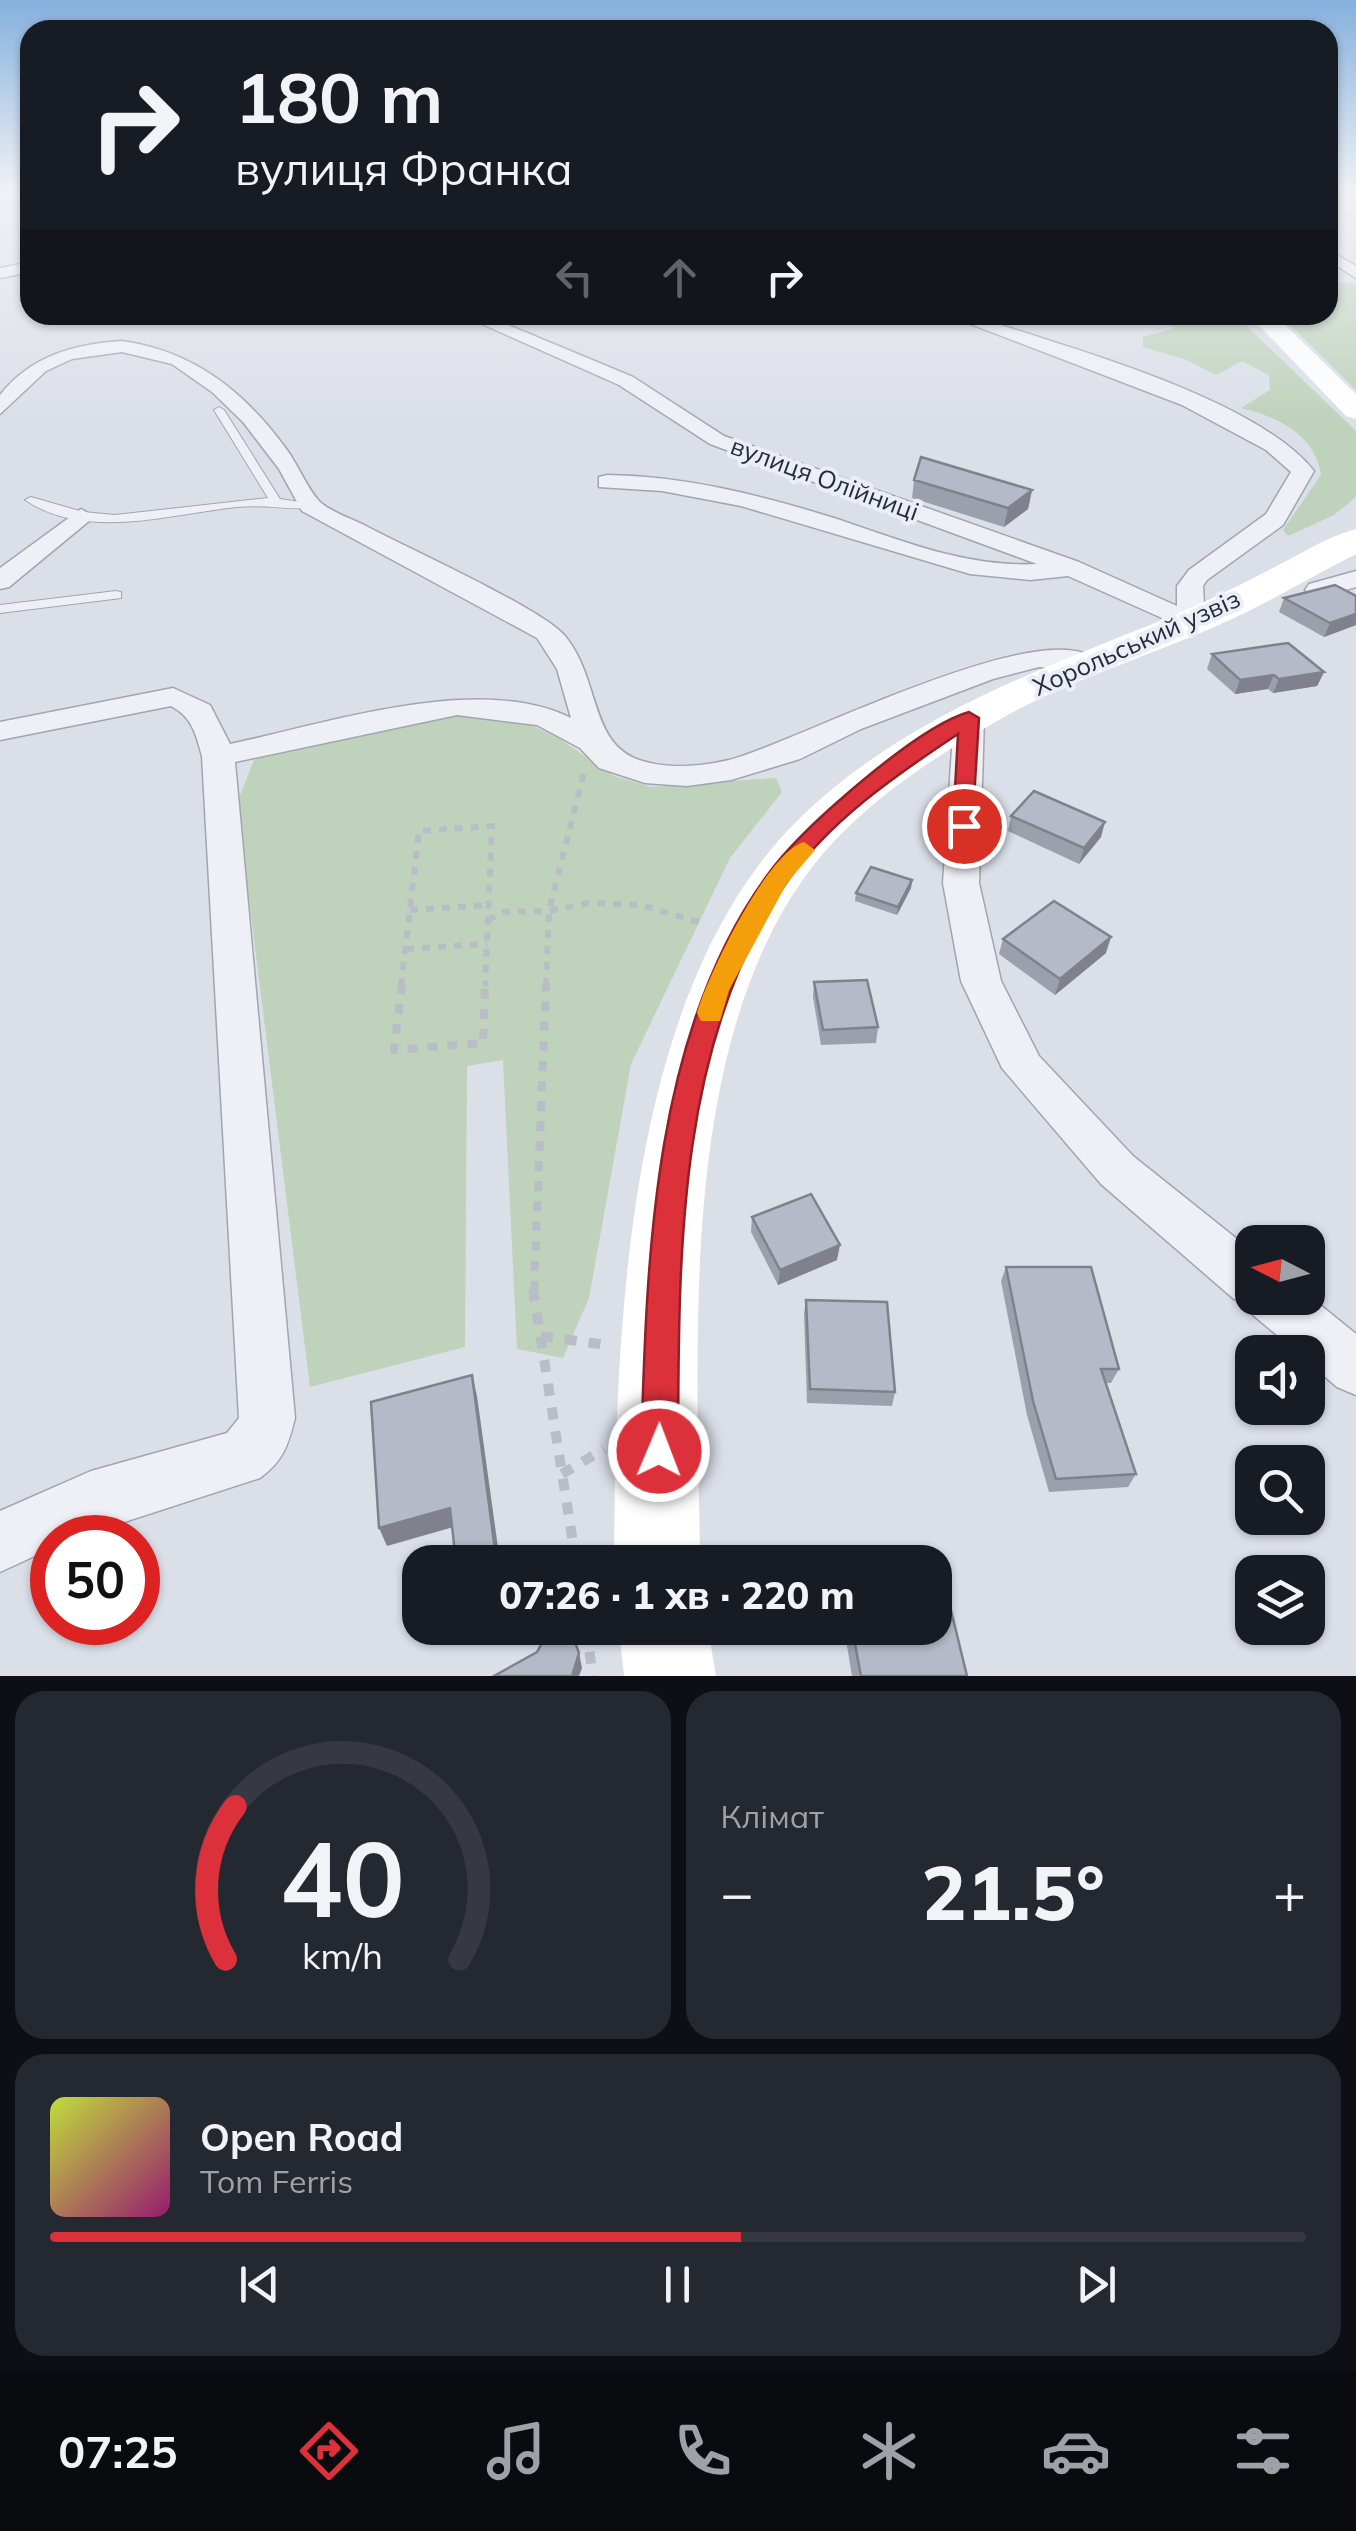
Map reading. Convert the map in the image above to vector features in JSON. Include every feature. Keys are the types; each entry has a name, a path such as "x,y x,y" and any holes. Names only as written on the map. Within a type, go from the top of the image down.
{"main road":[{"path":"1272,325 1356,410"},
{"name":"Хорольський узвіз","path":"657,1545 663,1266 684,1114 716,990 777,878 829,822 882,774 969,718 1085,664 1191,623 1356,540"},
{"path":"666,1645 670,1676"}],"street":[{"name":"вулиця Олійниці","path":"494,325 626,381 717,440 1070,567 1191,623"},
{"path":"983,325 1181,398 1272,444 1304,470 1296,495 1269,529 1198,575 1190,586 1191,623"},
{"path":"0,408 22,377 41,364 56,356 103,347 142,349 201,373 238,406 297,477 310,506 547,632 560,646 573,674 591,741"},
{"path":"607,482 658,484 802,516 933,558 1008,572 1070,567"},
{"path":"0,582 81,516"},
{"path":"1318,590 1356,580"},
{"path":"218,756 457,706 544,717 591,741 610,761 645,773 687,776 732,770 789,752 942,685 1038,658 1085,664"},
{"path":"0,731 173,697 191,702 206,716 218,756 267,1418 261,1443 240,1458 91,1500 0,1542"},
{"path":"969,718 961,883 981,981 1023,1068 1117,1170 1235,1268"},
{"path":"1292,1315 1356,1368"}],"lane":[{"path":"219,410 274,499"},
{"path":"31,500 81,516 115,519 274,499 310,506"},
{"path":"0,608 116,595"}],"path":[{"path":"573,1545 532,1280 549,911 591,741"},
{"path":"492,826 482,1043 394,1050 410,910 419,830 492,826"},
{"path":"488,920 503,912 549,911 589,903 641,905 712,926 704,943"},
{"path":"410,910 488,905"},
{"path":"406,950 487,944"},
{"path":"540,1336 618,1347"},
{"path":"562,1474 608,1446 610,1432"},
{"path":"588,1645 593,1676"}],"green space":[{"path":"1338,282 1356,284 1356,390 1290,325 1338,325"},
{"path":"1170,325 1245,325 1356,431 1356,497 1334,515 1288,536 1283,530 1321,475 1311,449 1281,422 1241,408 1270,390 1269,375 1242,361 1216,375 1187,360 1143,347 1143,337 1175,328"},
{"path":"449,713 522,721 557,737 614,776 651,787 776,778 782,792 730,858 631,1064 589,1298 563,1358 517,1349 503,1060 467,1066 465,1347 310,1387 237,803 254,760 285,747"}],"building":[{"path":"921,457 1032,490 1008,508 914,480"},
{"path":"1335,585 1356,596 1356,614 1330,623 1284,598"},
{"path":"1288,643 1324,672 1240,680 1212,654"},
{"path":"1034,791 1105,822 1084,848 1011,816"},
{"path":"871,867 912,880 898,907 856,893"},
{"path":"1054,901 1111,937 1060,979 1003,939"},
{"path":"867,980 878,1027 823,1030 814,982"},
{"path":"811,1194 840,1245 780,1270 752,1217"},
{"path":"1006,1267 1091,1267 1119,1369 1101,1369 1136,1474 1056,1479 1033,1401"},
{"path":"806,1300 887,1302 895,1392 810,1389"},
{"path":"472,1375 494,1545 454,1545 450,1508 379,1528 371,1402"},
{"path":"952,1614 967,1676 861,1676 855,1645 952,1645"},
{"path":"541,1645 576,1645 579,1653 572,1676 494,1676 537,1652"}],"slow traffic":[{"path":"710,1013 716,990 777,878 804,850"}],"route":[{"path":"659,1451 663,1266 684,1114 716,990 777,878 829,822 882,774 969,718 964,826"}]}
